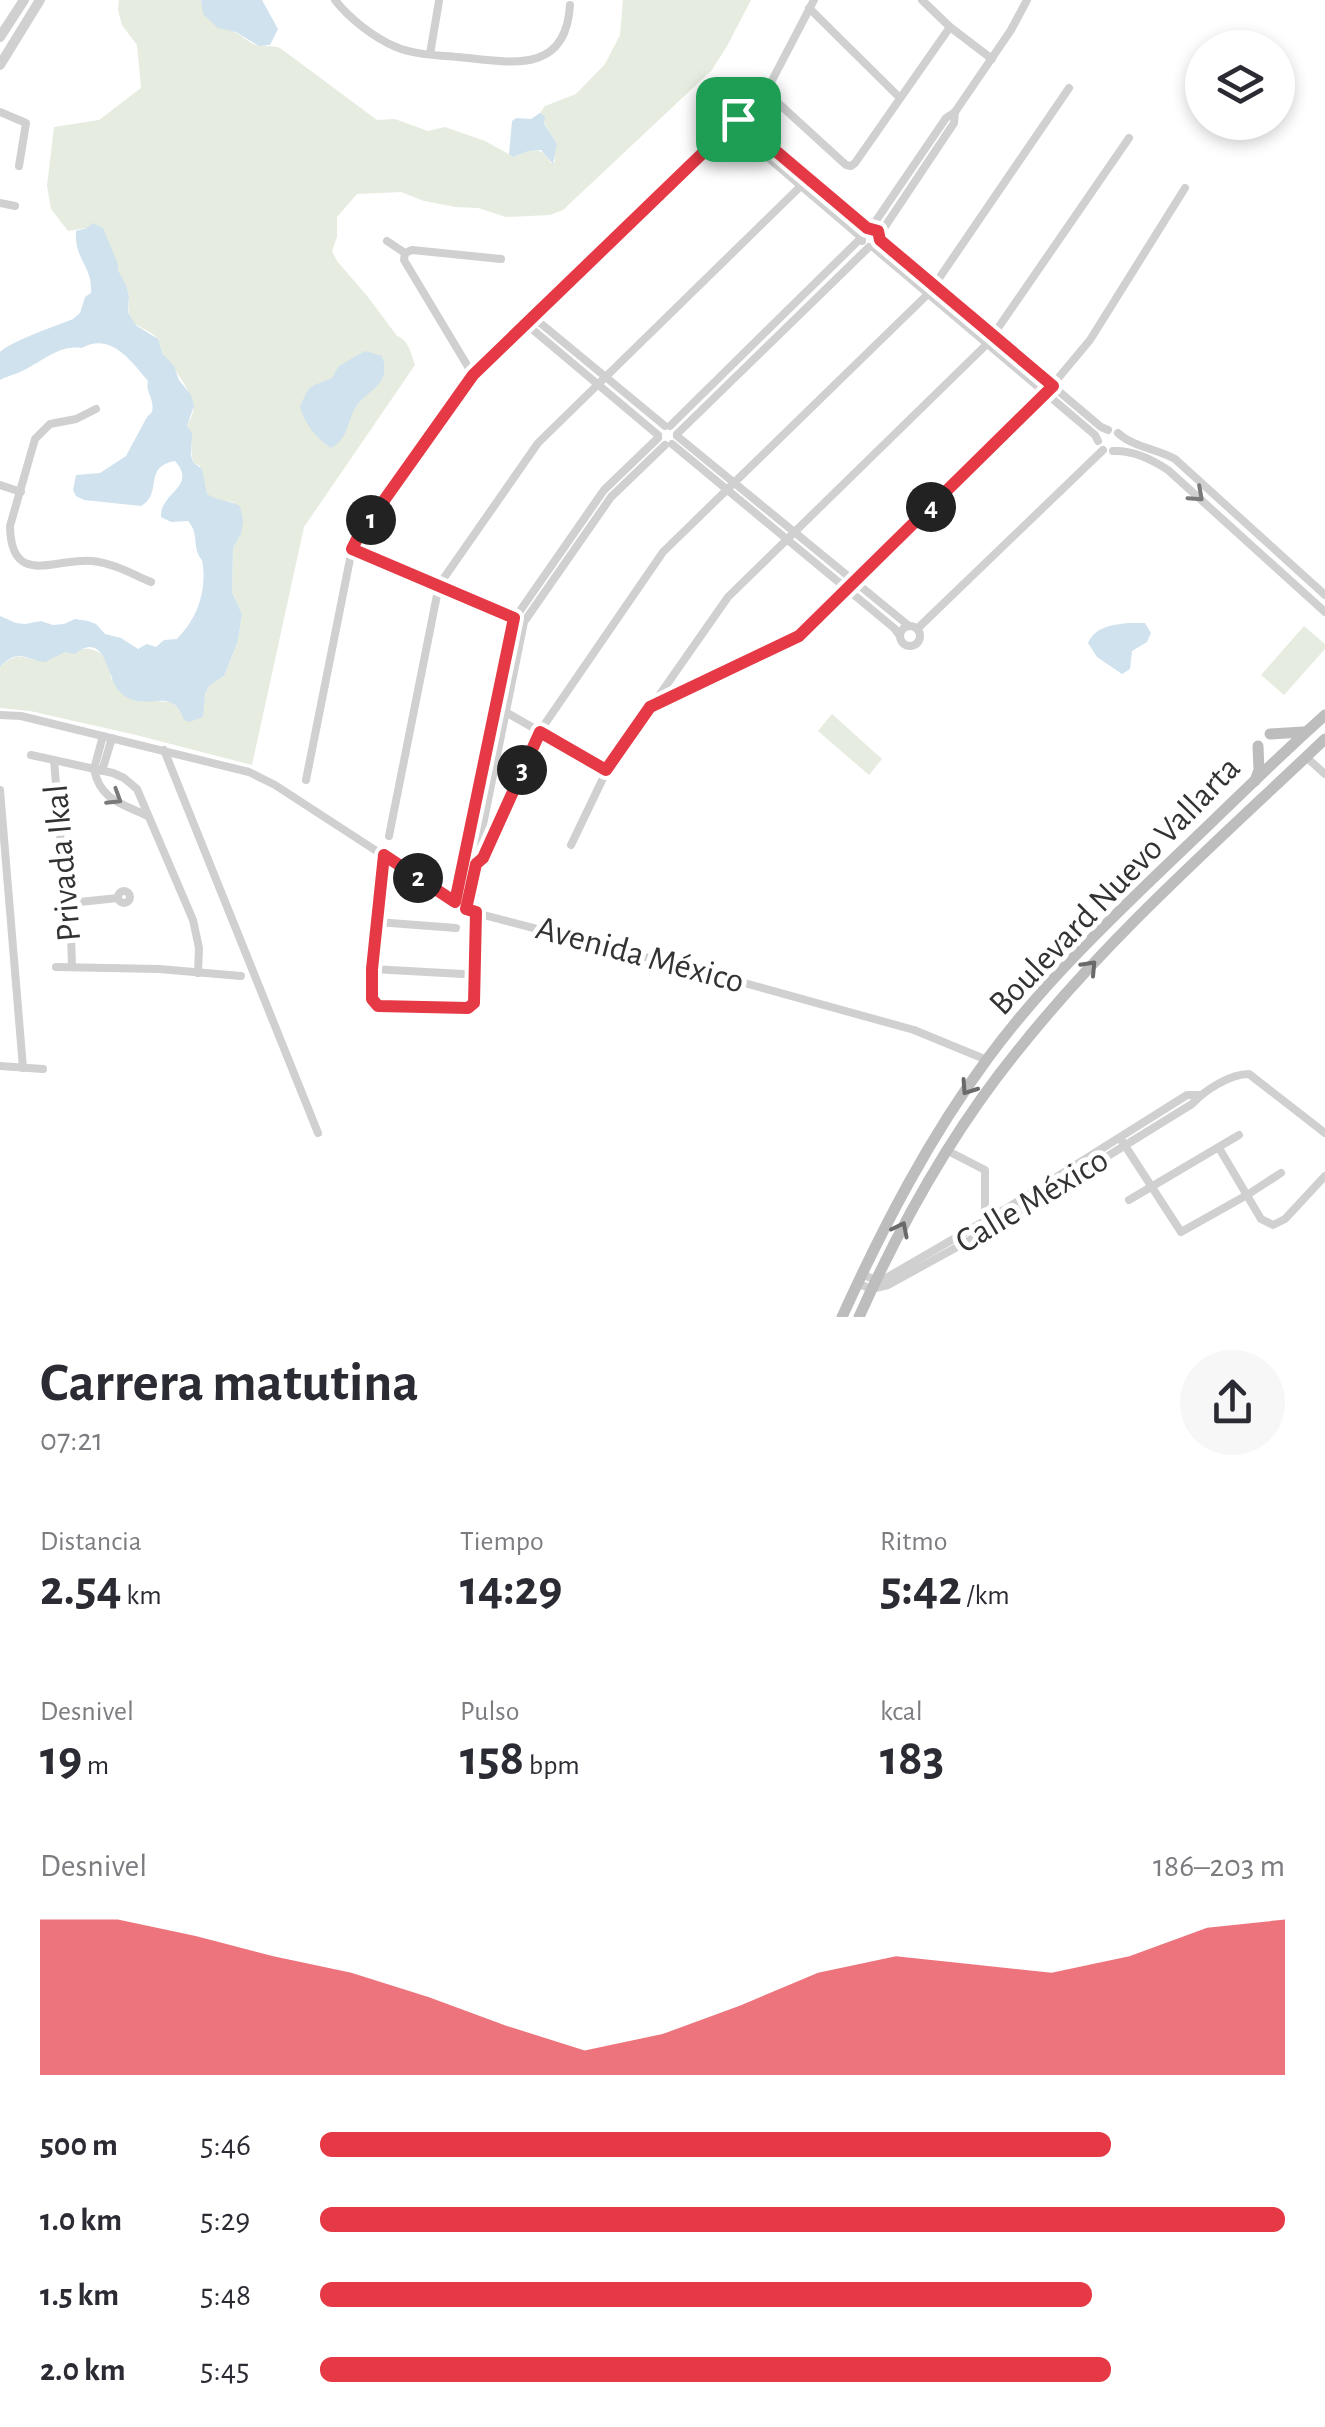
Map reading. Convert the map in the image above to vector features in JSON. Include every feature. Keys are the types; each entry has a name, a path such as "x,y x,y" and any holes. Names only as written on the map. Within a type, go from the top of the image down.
{"main road":[{"name":"Boulevard Nuevo Vallarta","path":"859,1317 905,1220 946,1150 998,1075 1133,921 1254,806 1299,753 1307,731 1325,715"},
{"path":"1270,734 1307,731"},
{"name":"Boulevard Nuevo Vallarta","path":"842,1317 920,1163 987,1060 1024,1014 1090,940 1280,757 1299,753 1325,739"},
{"path":"1256,781 1258,746"},
{"path":"1254,806 1279,770 1280,757"}],"street":[{"path":"14,40 1,33 24,0"},
{"path":"0,66 40,0"},
{"path":"334,0 397,48 510,62 535,60 550,52 570,20 570,5"},
{"path":"922,0 992,59"},
{"path":"384,855 372,999 378,1006 472,1006 471,911 476,864 519,620 612,497 865,233 992,59 1026,0"},
{"path":"430,54 439,1"},
{"path":"900,98 811,4 766,88 768,96 851,166 900,98 950,27"},
{"path":"476,864 483,858 540,732 663,552 932,290 1068,88"},
{"path":"306,780 352,549 358,537 473,375 752,105"},
{"path":"0,112 26,123 19,166"},
{"path":"668,436 876,242 954,123 955,112"},
{"path":"735,122 1050,390 1101,427 1175,459 1325,595"},
{"path":"572,845 606,770 728,597 990,340 1129,138"},
{"path":"389,836 439,585 538,443 805,182"},
{"path":"650,707 799,636 1050,390 1090,340 1185,188"},
{"path":"0,204 15,206"},
{"path":"865,233 862,242 876,242"},
{"path":"387,241 405,253"},
{"path":"405,253 412,250 501,260"},
{"path":"405,253 404,260 473,375"},
{"path":"529,320 605,377 668,436"},
{"path":"529,320 598,385 668,436 850,586 894,628 904,644 913,645 919,638 913,628 850,586"},
{"path":"1050,390 1108,451 1156,462 1168,470 1325,612"},
{"path":"96,409 40,431 30,448 10,540 29,566 90,561 151,582"},
{"path":"1098,441 1103,432 1113,432"},
{"path":"900,636 901,631 913,628 1120,444 1113,432"},
{"path":"1168,470 1175,459"},
{"path":"0,485 21,492"},
{"path":"1248,542 1256,532"},
{"path":"352,549 519,620"},
{"path":"502,710 606,770"},
{"path":"455,902 502,710"},
{"name":"Avenida México","path":"0,715 21,716 249,772 471,911 914,1030 987,1060"},
{"path":"98,770 107,737"},
{"path":"164,750 318,1133"},
{"path":"1299,753 1325,774"},
{"name":"Privada Ikal","path":"31,755 124,778 137,789 194,920 200,948 198,974"},
{"name":"Privada Ikal","path":"54,760 70,903 72,966"},
{"name":"Privada Ikal","path":"98,770 97,782 106,796 148,816"},
{"path":"0,790 23,1068"},
{"path":"481,836 492,838"},
{"path":"465,862 476,864"},
{"path":"70,903 118,898"},
{"path":"377,922 456,928"},
{"name":"Privada Ikal","path":"56,967 159,969 241,976"},
{"path":"372,969 462,974"},
{"path":"0,1066 43,1069"},
{"name":"Calle México","path":"874,1285 888,1286 988,1230 1187,1095 1200,1094 1244,1073 1325,1133"},
{"path":"1129,1200 1239,1135"},
{"path":"1122,1140 1181,1232 1281,1173"},
{"name":"Calle México","path":"874,1285 1122,1140"},
{"path":"1219,1148 1261,1219 1273,1226 1285,1219 1325,1176"},
{"path":"946,1150 985,1170 985,1221"},
{"path":"859,1279 874,1285"}],"shaded area":[{"path":"119,0 201,0 213,20 256,45 280,48 377,120 395,119 428,131 445,127 485,141 514,157 539,151 551,163 555,162 557,144 540,113 545,106 576,94 605,64 620,35 623,0 751,0 711,71 563,210 550,215 506,217 478,208 424,201 401,192 357,194 337,217 332,251 337,261 407,344 415,365 304,527 252,765 30,711 0,708 0,667 7,661 18,657 44,660 91,649 103,656 111,679 155,701 171,702 182,711 224,676 238,641 242,614 232,592 233,548 241,534 233,502 214,500 207,494 200,466 193,462 187,427 193,406 188,391 156,337 131,319 128,290 107,238 87,228 68,231 51,209 47,186 54,127 99,120 141,88 137,45 122,25"},
{"path":"1304,626 1325,644 1325,649 1284,695 1261,675"},
{"path":"832,714 882,759 869,775 818,731"}],"water":[{"path":"201,0 262,0 278,29 270,45 259,46 236,32 218,28 203,14"},
{"path":"540,113 557,144 553,164 541,150 513,157 509,154 512,121 531,119"},
{"path":"93,223 103,228 118,264 129,296 131,318 158,339 163,354 191,395 194,406 187,426 192,433 191,455 202,469 207,494 240,506 243,521 233,548 232,592 242,614 238,641 224,676 209,686 205,694 203,717 189,722 172,703 128,698 119,691 104,659 93,648 75,654 65,652 45,662 17,656 0,667 0,616 25,624 88,621 105,634 138,649 177,639 190,623 201,596 203,563 193,528 188,521 171,522 161,517 162,508 182,477 175,461 159,469 148,501 141,506 84,500 73,490 76,475 100,473 126,456 152,412 148,381 135,365 111,346 92,344 55,352 0,380 0,352 80,313 85,297 91,293 91,284 76,231"},
{"path":"365,351 382,356 382,378 357,405 344,434 331,448 312,430 300,407 312,387 332,378 339,366"},
{"path":"1145,623 1151,633 1147,642 1132,651 1130,669 1122,674 1097,657 1088,643 1100,630"}],"route":[{"path":"738,119 867,228 878,231 880,240 1053,386 799,636 650,707 606,770 540,732 483,858 476,864 466,909 476,912 474,1003 468,1008 378,1006 372,999 372,969 384,855 455,902 514,618 352,549 473,375 738,119"}]}
